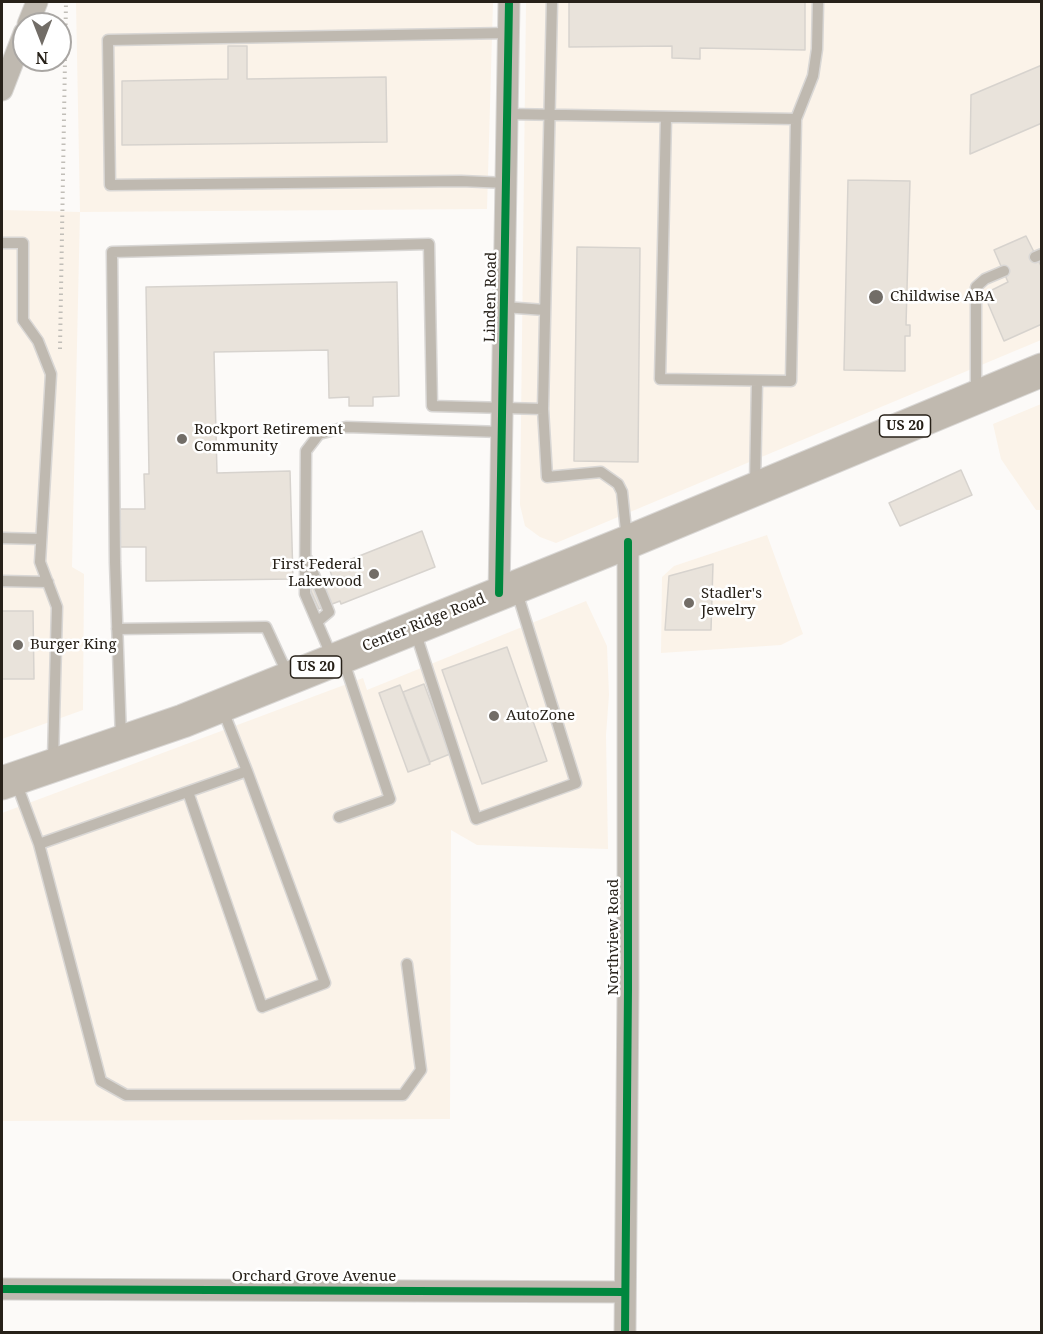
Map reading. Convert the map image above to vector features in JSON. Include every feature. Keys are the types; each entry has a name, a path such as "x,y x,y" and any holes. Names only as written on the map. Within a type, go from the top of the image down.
{"main road":[{"name":"Center Ridge Road","path":"8,781 121,742 289,678 628,542 1041,370"}],"street":[{"name":"Linden Road","path":"507,589 502,408 509,2"},
{"path":"2,90 12,64"},
{"name":"Northview Road","path":"625,1332 628,542"},
{"name":"Orchard Grove Avenue","path":"2,1288 625,1292"}],"lane":[{"path":"552,2 543,409 547,477 601,472 618,484 622,492 628,542"},
{"path":"666,117 660,379 791,381 796,119 813,76 817,49 818,2"},
{"path":"507,183 110,185 108,40 508,33"},
{"path":"507,114 796,119"},
{"path":"2,243 22,243 22,320 38,341 51,374 40,562 57,607 53,765"},
{"path":"121,742 117,629 112,252 429,244 432,406 543,409"},
{"path":"976,397 976,287 985,279 1004,271"},
{"path":"504,307 545,310"},
{"path":"755,489 757,381"},
{"path":"339,818 390,799 337,658 305,594 306,450 319,434 346,427 502,432"},
{"path":"2,538 41,539"},
{"path":"2,581 48,582"},
{"path":"414,627 476,819 576,783 507,589"},
{"path":"117,629 266,627 289,678"},
{"path":"188,792 262,1007 325,983 221,705"},
{"path":"39,844 247,771"},
{"path":"8,781 39,844 101,1081 126,1095 403,1095 421,1070 407,964"}],"path":[{"path":"60,353 66,2"}],"shaded area":[{"path":"493,2 487,209 80,212 76,3"},
{"path":"526,2 1041,2 1041,340 556,543 540,537 525,526 520,505"},
{"path":"2,210 80,212 72,567 84,574 83,710 2,739"},
{"path":"1041,404 1042,510 1036,510 1001,459 993,424"},
{"path":"767,535 803,634 781,645 661,653 662,577 674,566"},
{"path":"586,601 607,646 608,849 477,845 451,830 450,1119 2,1121 2,813 363,678 367,690"}],"building":[{"path":"569,2 805,2 805,50 700,48 700,59 672,58 672,46 569,47"},
{"path":"228,46 247,46 247,79 386,77 387,142 122,145 122,81 228,79"},
{"path":"1042,65 1042,123 970,154 971,95"},
{"path":"848,180 910,181 906,325 910,325 910,336 905,336 905,371 844,370"},
{"path":"1026,236 1042,268 1042,324 1004,341 984,294 1008,282 994,250"},
{"path":"577,247 640,248 638,462 574,461"},
{"name":"Rockport Retirement Community","path":"397,282 399,396 373,397 373,406 349,406 349,397 329,398 328,350 214,352 217,473 290,471 293,579 146,581 146,547 119,547 118,509 145,509 144,474 149,474 146,287"},
{"path":"961,470 972,495 900,526 889,503"},
{"name":"First Federal Lakewood","path":"422,531 435,567 341,604 340,601 319,609 310,589 333,579 329,568"},
{"name":"Stadler's Jewelry","path":"713,564 711,630 665,630 669,576"},
{"name":"Burger King","path":"2,611 33,611 34,679 2,679"},
{"name":"AutoZone","path":"507,647 547,761 482,784 442,670"},
{"path":"424,684 450,754 430,762 403,692"},
{"path":"400,685 430,764 408,772 379,693"}],"cycle path":[{"path":"499,593 509,2"},
{"path":"625,1332 628,542"},
{"path":"2,1289 625,1292"}],"place":[{"name":"Childwise ABA","path":"876,297"},
{"name":"Rockport Retirement Community","path":"182,439"},
{"name":"First Federal Lakewood","path":"374,574"},
{"name":"Stadler's Jewelry","path":"689,603"},
{"name":"Burger King","path":"18,645"},
{"name":"AutoZone","path":"494,716"}]}
